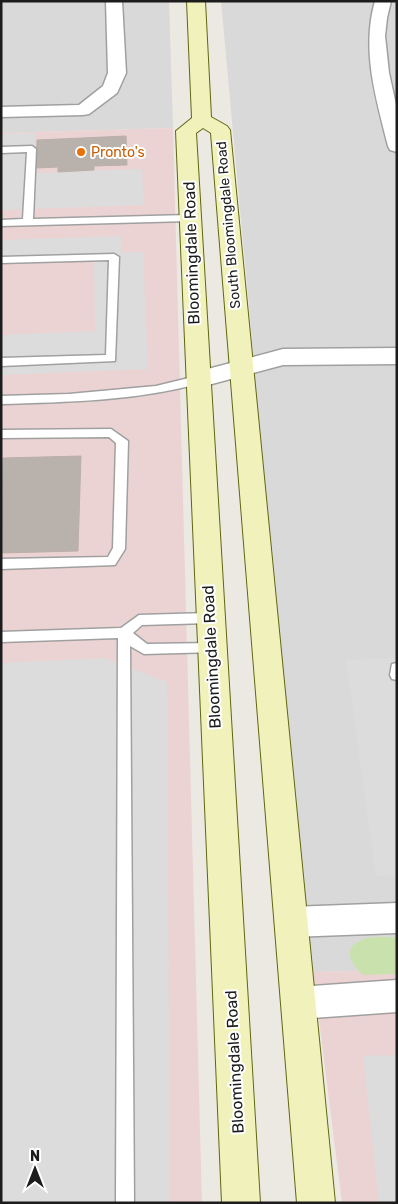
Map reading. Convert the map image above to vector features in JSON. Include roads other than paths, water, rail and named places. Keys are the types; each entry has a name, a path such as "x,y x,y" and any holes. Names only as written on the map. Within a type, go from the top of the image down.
{"main road":[{"name":"South Bloomingdale Road","path":"196,1 202,120 220,130 241,368"},
{"name":"Bloomingdale Road","path":"202,120 186,131 189,218 242,1203"},
{"path":"241,368 316,1203"}],"street":[{"path":"1,112 83,110 111,89 117,73 114,1"},
{"path":"383,1 378,13 376,48 397,146"},
{"path":"197,380 283,357 397,356"},
{"path":"291,922 397,918"},
{"path":"298,1003 397,996"}],"lane":[{"path":"1,150 32,149 28,222"},
{"path":"1,223 189,218"},
{"path":"1,260 114,257 111,358 1,362"},
{"path":"1,400 68,398 156,390 197,380"},
{"path":"1,434 111,433 122,441 119,549 111,562 1,564"},
{"path":"1,637 124,633 139,620 210,633"},
{"path":"124,633 144,649 210,633"},
{"path":"124,633 125,1203"},
{"path":"397,668 397,675"}],"place":[{"name":"Pronto's","path":"81,152"}]}
